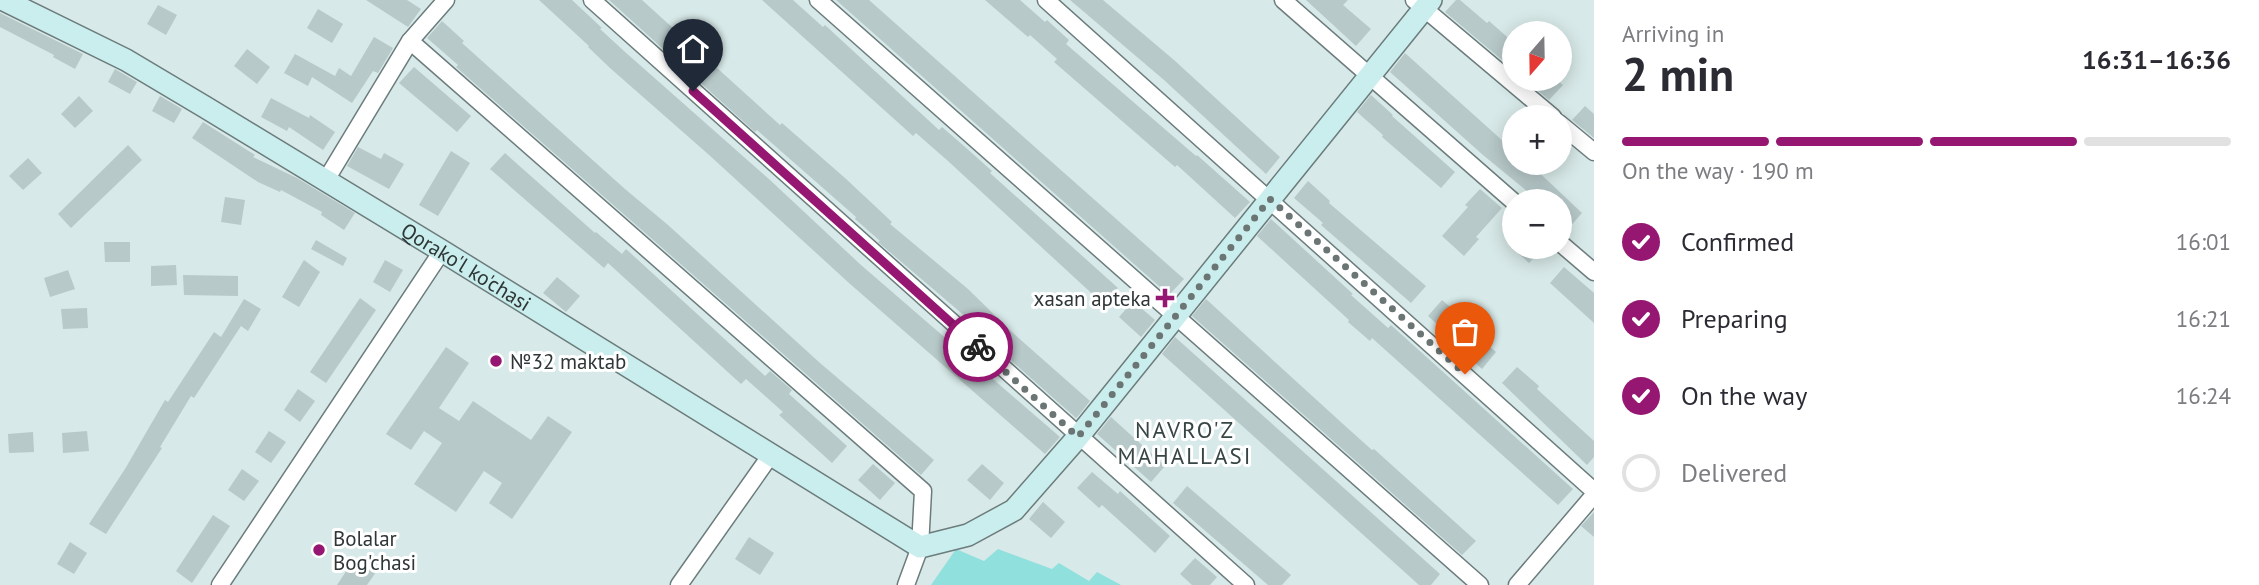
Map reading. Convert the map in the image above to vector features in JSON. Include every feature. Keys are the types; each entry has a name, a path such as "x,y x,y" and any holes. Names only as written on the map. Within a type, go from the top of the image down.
{"street":[{"name":"Qorako'l ko'chasi","path":"4,0 126,60 442,251 920,547"},
{"path":"326,180 410,41 446,0"},
{"path":"592,0 1246,585"},
{"path":"818,0 1480,585"},
{"path":"1046,0 1594,493 1517,585"},
{"path":"1283,0 1502,192"},
{"path":"920,547 968,535 1014,510 1078,437 1369,77 1423,3 1539,105"},
{"path":"410,41 923,491 920,547 906,585"},
{"path":"1572,133 1594,152"},
{"path":"220,585 442,251"},
{"path":"1572,253 1594,272"},
{"path":"679,585 770,456"}],"shaded area":[{"path":"956,549 984,561 998,549 1052,569 1059,563 1089,581 1097,572 1121,585 931,585"}],"building":[{"path":"366,0 407,0 421,9 408,27"},
{"path":"539,0 572,0 602,28 600,29 861,265 1060,437 1045,454 849,283 610,68"},
{"path":"609,0 642,0 780,125 782,123 845,178 892,222 890,224 968,289 1090,401 1079,415 1076,418 978,331 980,329 878,242 880,241 855,219 856,217 757,130 755,132"},
{"path":"762,0 793,0 823,27 825,25 939,130 942,127 992,171 990,173 1118,288 1105,302 1101,302 948,161 916,133 913,136"},
{"path":"836,0 869,0 1184,279 1169,295"},
{"path":"985,0 1020,0 1045,22 1047,20 1069,40 1066,44 1250,202 1235,218 1177,165 1175,167 1054,62 1057,59 1030,35 1028,37"},
{"path":"1070,0 1103,0 1174,60 1280,157 1266,174 1164,80"},
{"path":"1306,0 1348,0 1343,5 1371,29 1356,46"},
{"path":"1456,0 1460,0 1487,23 1489,21 1502,32 1502,60 1445,12"},
{"path":"158,5 177,15 166,35 147,24"},
{"path":"318,9 343,24 332,43 307,28"},
{"path":"0,13 83,54 75,69 0,27"},
{"path":"442,21 464,41 462,43 820,363 934,460 921,475 456,67 458,65 427,38"},
{"path":"374,37 393,48 378,73 373,71 352,103 312,77 308,86 284,73 295,54 335,76 339,68 351,76"},
{"path":"247,49 270,67 257,84 234,66"},
{"path":"1405,53 1502,140 1502,171 1483,155 1390,72"},
{"path":"414,67 471,116 457,132 399,83"},
{"path":"115,69 137,82 130,94 108,82"},
{"path":"1538,91 1557,91 1549,100"},
{"path":"1371,95 1455,172 1441,188 1357,112"},
{"path":"79,96 93,111 75,128 61,114"},
{"path":"160,96 182,109 174,123 152,111"},
{"path":"271,98 309,118 310,115 335,132 323,150 289,127 287,131 261,117"},
{"path":"1585,106 1594,114 1594,138 1572,120"},
{"path":"203,122 255,155 253,157 297,178 355,213 344,230 321,215 322,212 281,190 280,192 258,182 192,138"},
{"path":"128,145 142,160 71,228 58,214"},
{"path":"358,147 381,159 384,153 404,164 389,189 347,166"},
{"path":"451,151 470,163 438,216 419,205"},
{"path":"505,153 595,233 622,254 626,249 765,376 770,371 792,390 789,394 847,446 832,463 779,415 783,412 746,379 741,384 608,263 604,268 490,169"},
{"path":"28,158 42,173 23,190 9,176"},
{"path":"1507,175 1542,175 1557,189 1524,189"},
{"path":"1308,181 1330,201 1329,203 1426,286 1411,303 1294,198"},
{"path":"1480,189 1502,208 1476,237 1479,239 1464,256 1442,236 1468,207 1465,205"},
{"path":"225,197 245,200 241,225 221,222"},
{"path":"1572,204 1582,213 1572,224"},
{"path":"1271,219 1353,294 1351,295 1388,328 1391,325 1573,489 1558,505 1372,338 1370,341 1348,322 1349,320 1257,236"},
{"path":"316,240 347,258 343,266 311,249"},
{"path":"104,242 130,242 130,262 105,262"},
{"path":"304,260 320,272 299,307 282,297"},
{"path":"385,260 403,270 390,292 373,282"},
{"path":"176,265 177,285 151,286 151,266"},
{"path":"1564,267 1594,293 1594,323 1550,283"},
{"path":"68,270 75,289 50,297 44,278"},
{"path":"183,275 238,276 238,296 184,295"},
{"path":"557,277 580,296 566,312 543,293"},
{"path":"360,298 376,310 326,383 310,372"},
{"path":"244,299 261,309 248,331 241,326 194,398 191,396 160,447 162,448 106,534 89,524 165,400 168,402 214,332 221,337"},
{"path":"1206,299 1476,541 1462,555 1192,316"},
{"path":"1442,300 1496,352 1482,369 1428,316"},
{"path":"1133,301 1155,320 1141,337 1119,317"},
{"path":"87,308 88,328 63,329 61,309"},
{"path":"1175,337 1440,574 1431,585 1419,585 1162,354"},
{"path":"446,347 469,363 439,408 459,421 473,401 531,440 548,416 572,432 512,519 489,503 502,483 484,471 456,512 414,484 442,443 424,431 411,450 386,434"},
{"path":"1517,367 1594,441 1594,457 1587,465 1502,383"},
{"path":"298,389 315,401 300,422 284,410"},
{"path":"1111,417 1165,466 1151,482 1097,434"},
{"path":"87,431 89,451 63,453 62,433"},
{"path":"269,431 286,442 271,463 255,452"},
{"path":"33,432 34,452 9,453 8,434"},
{"path":"873,464 895,483 880,500 858,480"},
{"path":"982,464 1004,483 990,500 967,480"},
{"path":"242,469 259,481 244,501 228,490"},
{"path":"1092,472 1118,494 1120,491 1170,536 1155,553 1102,505 1099,508 1077,488"},
{"path":"1187,486 1291,575 1282,585 1268,585 1173,503"},
{"path":"1043,502 1065,522 1051,538 1029,519"},
{"path":"1594,512 1594,537 1581,526"},
{"path":"213,515 230,526 192,583 176,571"},
{"path":"749,537 774,553 760,575 735,559"},
{"path":"70,542 87,553 74,574 57,564"},
{"path":"355,558 376,572 367,585 337,585"},
{"path":"1195,558 1217,577 1210,585 1192,585 1180,574"}],"way so far":[{"path":"978,347 1078,437 1270,199 1465,374"}],"place":[{"name":"xasan apteka","path":"1165,298"},
{"name":"№32 maktab","path":"496,361"},
{"name":"Bolalar Bog'chasi","path":"319,550"}],"district":[{"name":"NAVRO'Z MAHALLASI","path":"1185,442"}],"route":[{"path":"693,91 978,347"}]}
